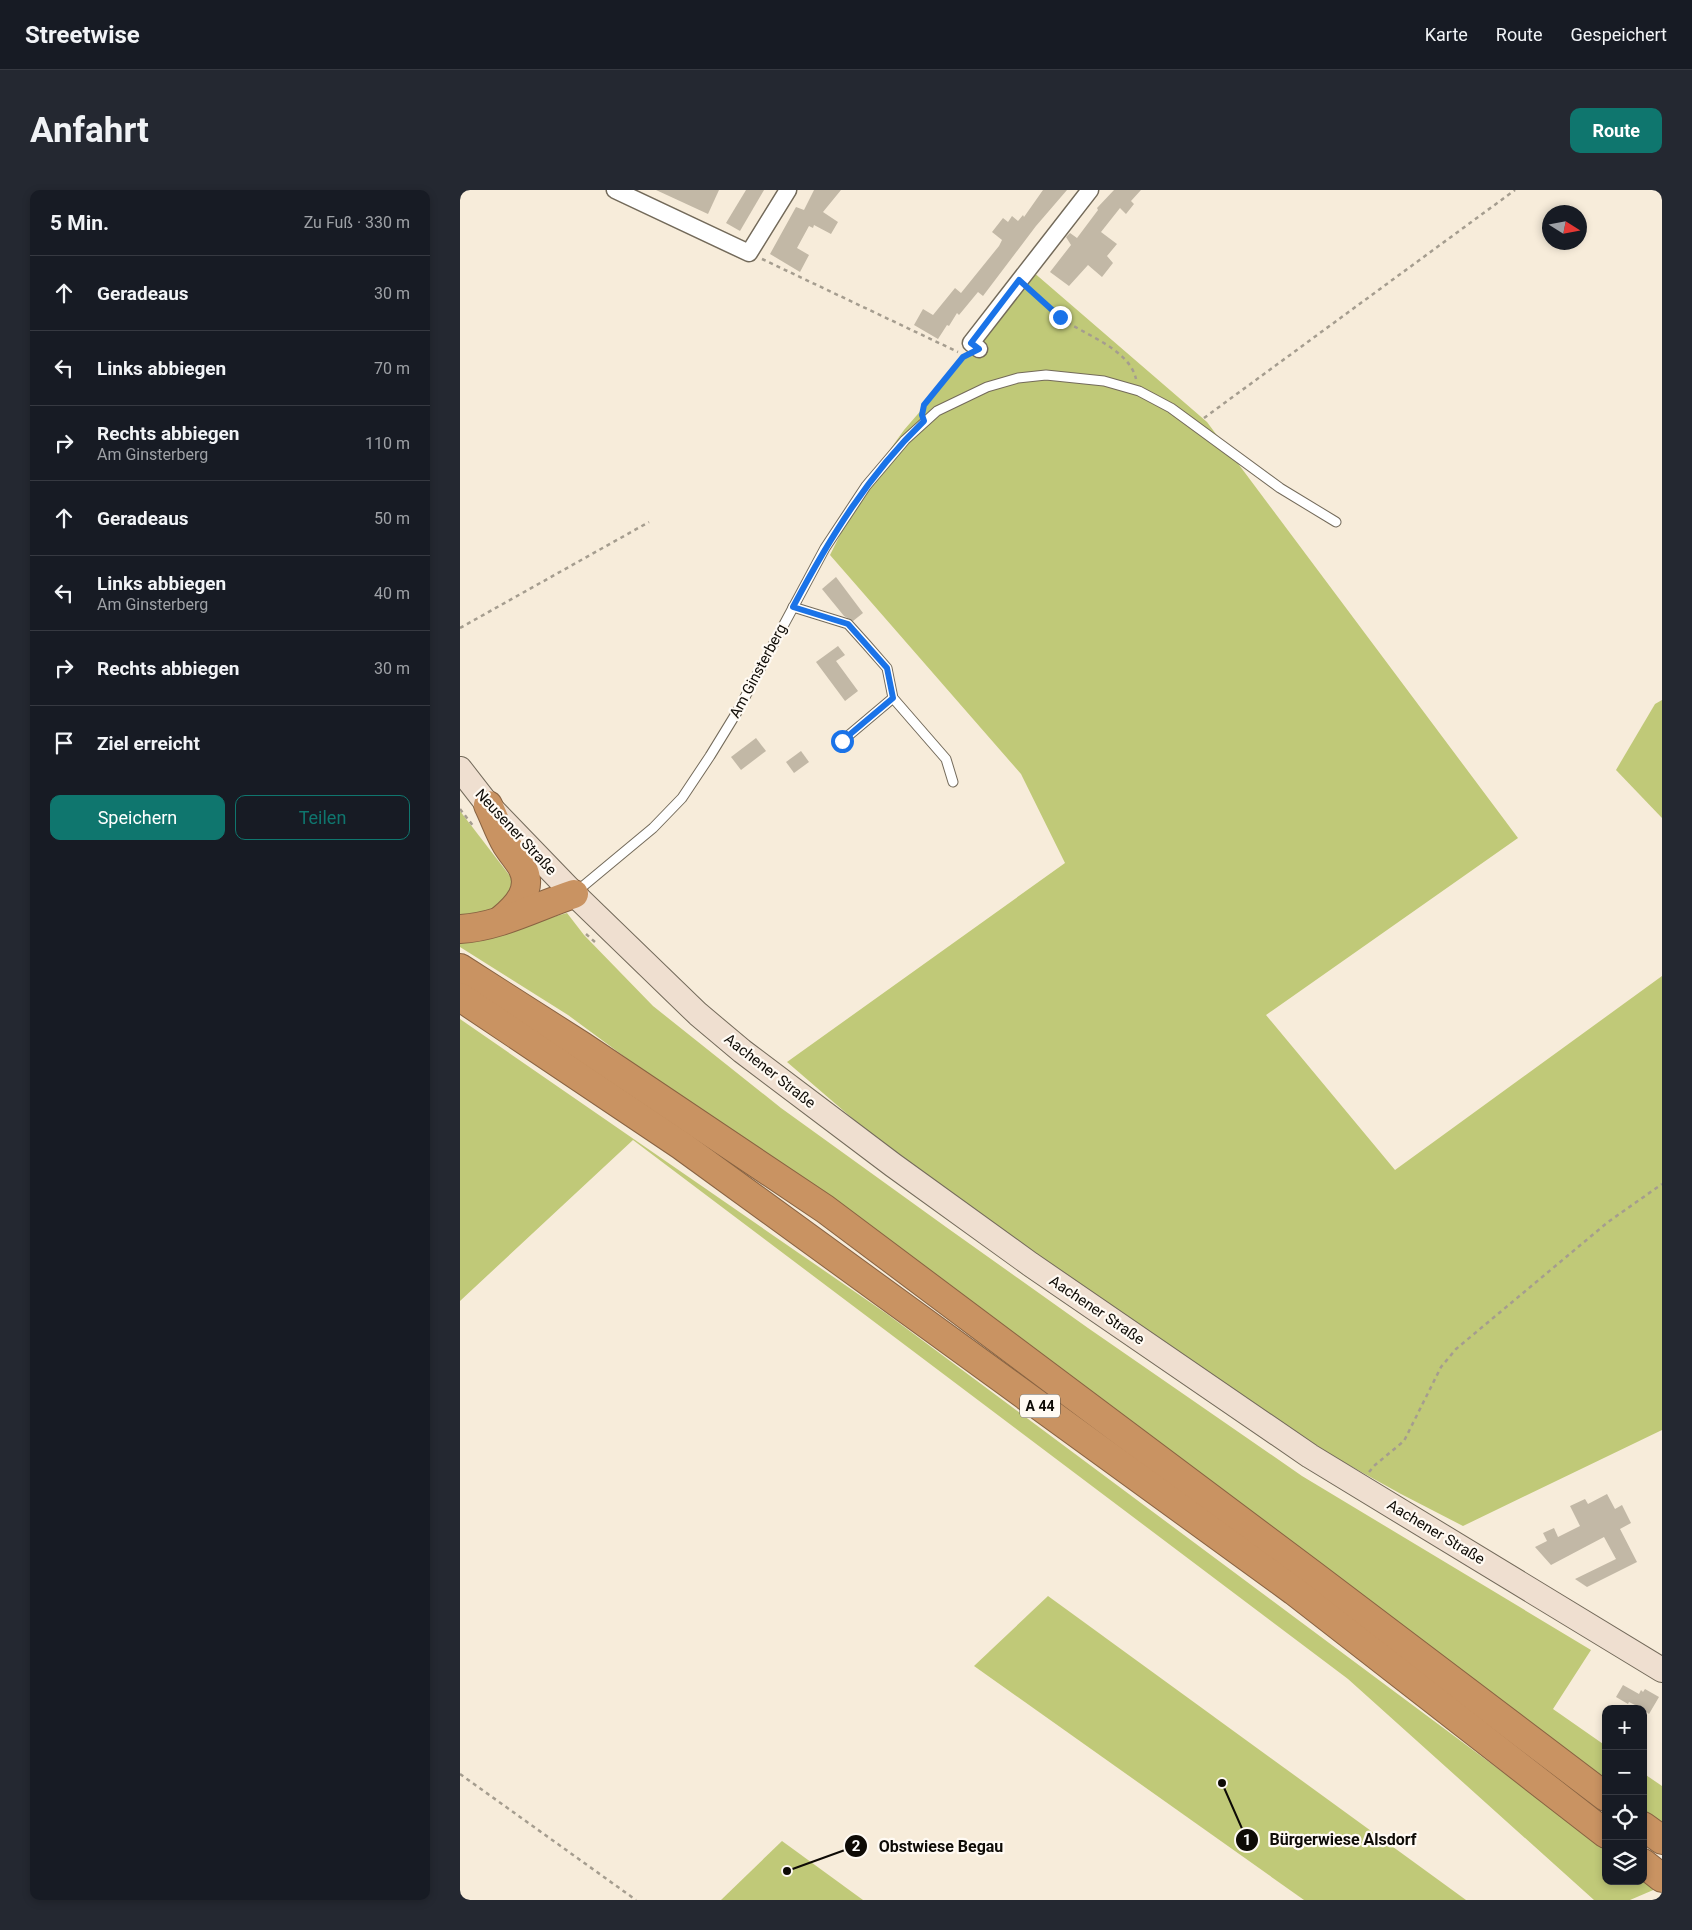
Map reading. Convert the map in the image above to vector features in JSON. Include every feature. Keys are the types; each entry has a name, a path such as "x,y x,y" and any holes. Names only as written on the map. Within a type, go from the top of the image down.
{"highway":[{"path":"488,804 506,842 522,867 525,878 524,891 520,902 501,920"},
{"path":"460,929 472,928 501,920 574,894"},
{"name":"A 44","path":"460,968 582,1046 824,1209 1603,1795"},
{"name":"A 44","path":"460,997 682,1146 1294,1591 1602,1831"},
{"path":"1647,1829 1662,1840"},
{"path":"1647,1866 1662,1878"}],"main road":[{"name":"Neusener Straße","path":"460,769 488,804 574,894"},
{"name":"Aachener Straße","path":"574,894 698,1014 742,1051 861,1141 1030,1264 1310,1456 1662,1670"}],"street":[{"path":"615,190 749,254 788,190"},
{"path":"979,349 971,343 1090,190"}],"lane":[{"name":"Am Ginsterberg","path":"574,894 653,828 682,798 737,712 825,548 866,486 905,440 937,411 987,387 1018,378 1046,375 1104,381 1139,391 1171,408 1280,488 1336,522"},
{"path":"793,607 848,624 887,668 893,698 946,760 953,782"},
{"path":"842,741 893,698"}],"path":[{"path":"1194,424 1229,401 1515,190"},
{"path":"749,254 961,353 979,349"},
{"path":"1019,280 1060,317 1102,342 1128,362 1135,374 1139,391"},
{"path":"924,421 922,415 924,405 963,357 979,349"},
{"path":"460,628 648,522"},
{"path":"1359,1487 1375,1465 1404,1441 1441,1367 1456,1349 1608,1222 1662,1184"},
{"path":"460,1774 636,1900"}],"green space":[{"path":"1032,271 1207,422 1518,838 1266,1015 1395,1170 1662,976 1662,1430 1463,1526 1300,1438 1198,1371 874,1137 787,1062 1065,863 1021,774 830,555 866,483 904,430 956,370"},
{"path":"1662,700 1662,818 1616,770 1655,704"},
{"path":"460,811 517,885 505,907 460,918"},
{"path":"567,913 584,935 653,1006 781,1108 946,1227 1302,1476 1591,1650 1553,1709 1602,1743 1602,1778 568,1015 460,947 460,943"},
{"path":"460,1019 887,1314 1602,1846 1602,1885 1647,1885 1647,1880 1658,1888 1630,1900 1594,1900 1348,1679 633,1140 460,1301"},
{"path":"1048,1596 1466,1900 1304,1900 974,1666"},
{"path":"1647,1776 1662,1786 1662,1823 1647,1812"},
{"path":"782,1841 863,1900 721,1900"}],"building":[{"path":"656,190 719,190 708,214"},
{"path":"746,190 764,190 740,231 726,223"},
{"path":"814,190 841,190 823,212 838,222 831,234 814,225 813,228 809,226 797,248 809,255 800,272 770,254 796,207 804,210"},
{"path":"1043,190 1067,190 1036,226 983,296 978,292 959,315 957,313 938,339 914,325 923,309 933,315 955,288 961,293 999,246 1002,240 992,232 1003,218 1008,222 1012,216 1018,221 1023,215 1024,217"},
{"path":"1114,190 1141,190 1131,201 1134,204 1126,214 1120,208 1101,232 1117,244 1107,256 1113,263 1102,277 1088,265 1069,286 1050,272 1071,245 1066,237 1070,233 1077,238 1098,210 1097,208"},
{"path":"836,577 863,613 853,621 844,616 822,589"},
{"path":"838,646 845,655 836,661 858,691 845,701 816,662"},
{"path":"756,738 766,751 741,770 731,757"},
{"path":"801,751 809,762 794,773 786,762"},
{"path":"1607,1494 1615,1509 1622,1505 1631,1523 1620,1529 1637,1562 1587,1587 1575,1579 1616,1559 1604,1537 1551,1565 1535,1547 1547,1541 1543,1533 1554,1528 1558,1537 1580,1526 1570,1506 1585,1499 1588,1504"},
{"path":"1623,1685 1639,1694 1641,1690 1643,1692 1645,1689 1659,1697 1649,1714 1647,1712 1647,1705 1635,1705 1629,1702 1628,1704 1616,1697"}],"place":[{"name":"Bürgerwiese Alsdorf","path":"1222,1783"},
{"name":"Obstwiese Begau","path":"787,1871"}],"route":[{"path":"842,741 893,698 887,668 848,624 793,607 825,548 866,486 905,440 924,421 922,415 924,405 963,357 979,349 971,343 1019,280 1060,317"}]}
